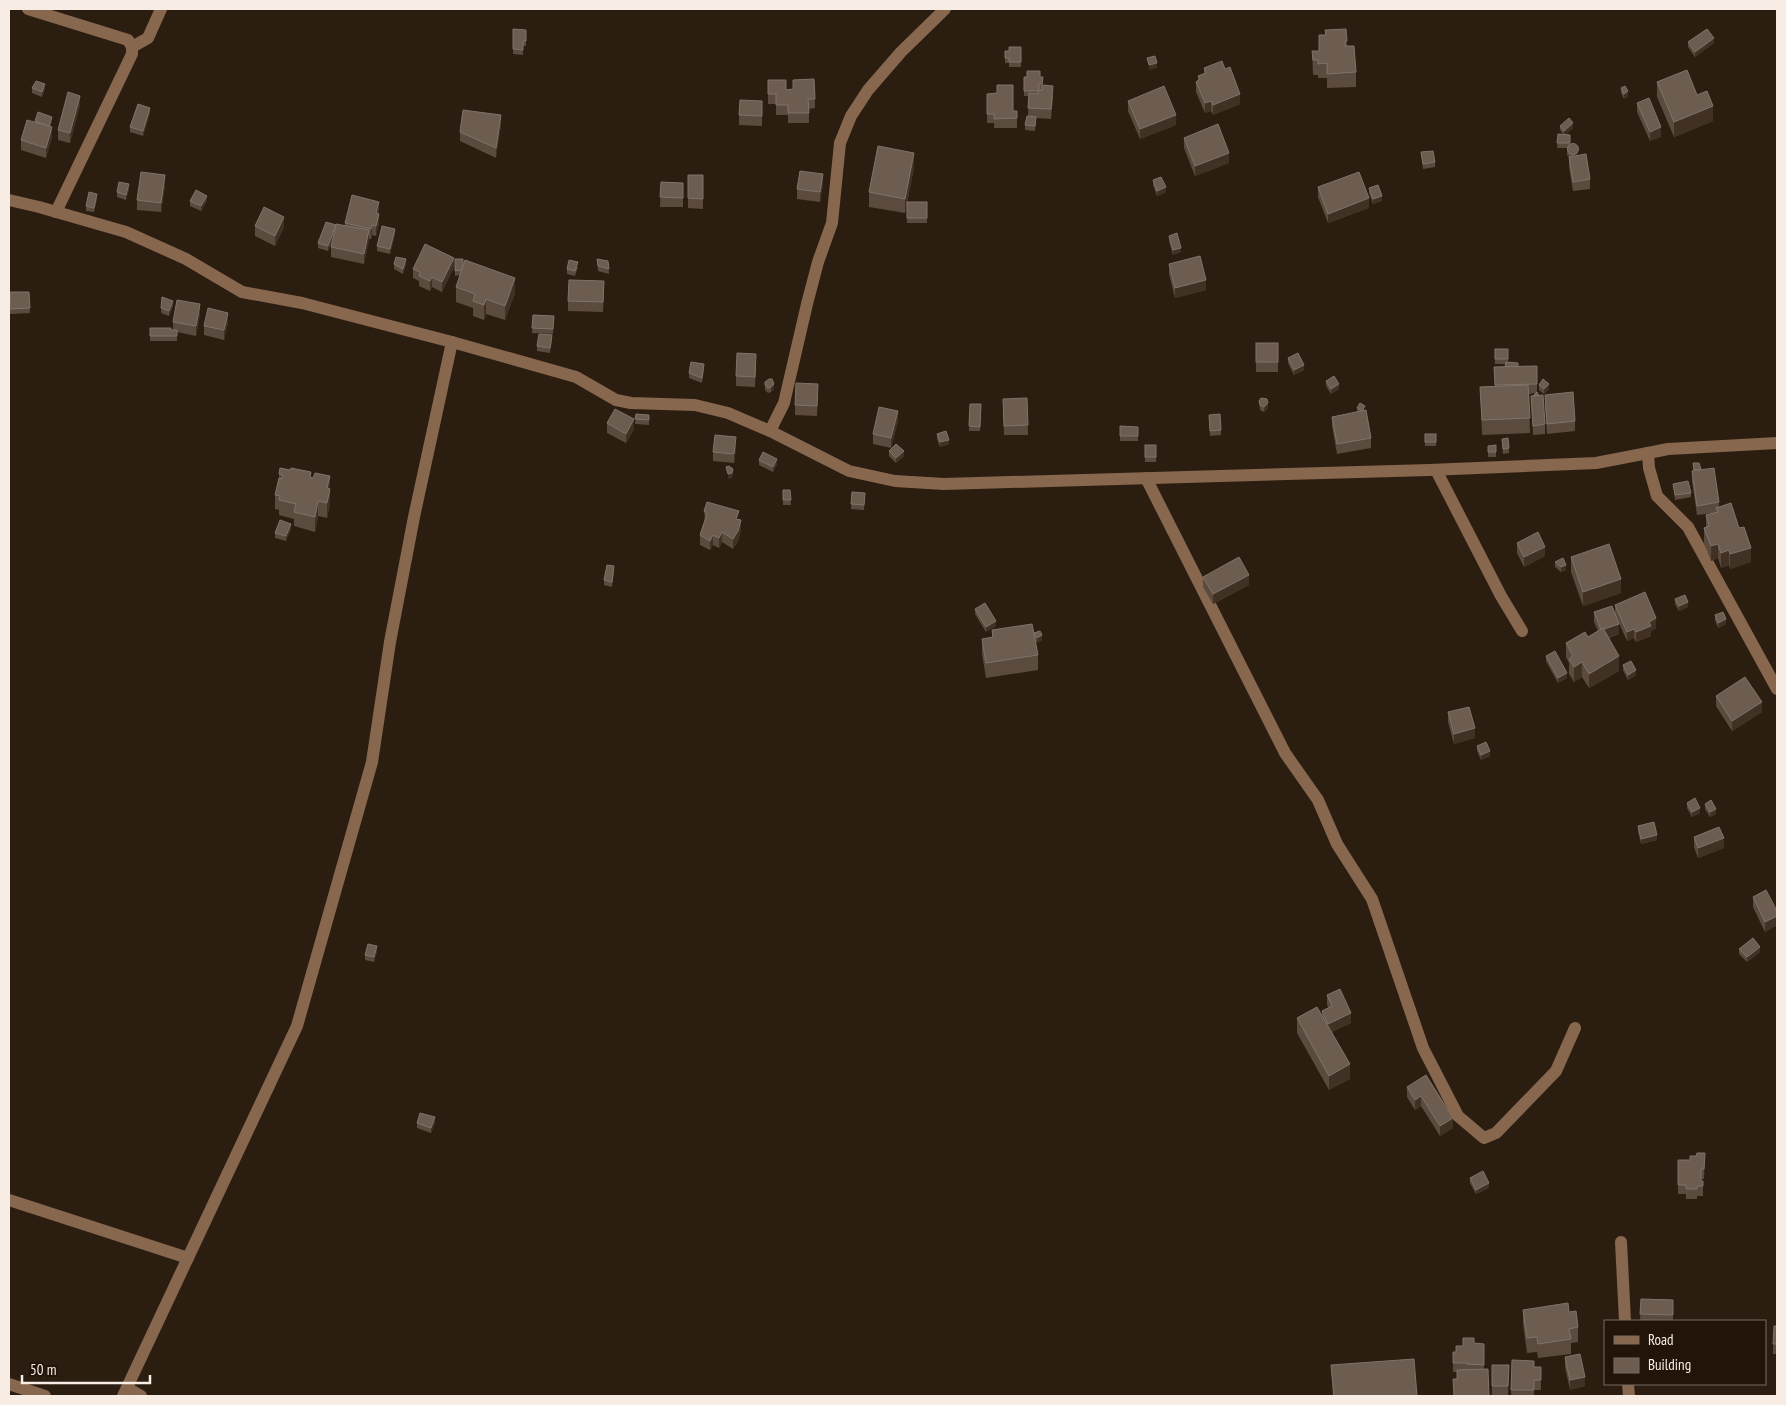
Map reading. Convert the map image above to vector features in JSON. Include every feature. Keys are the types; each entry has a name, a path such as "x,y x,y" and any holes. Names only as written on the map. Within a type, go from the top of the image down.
{"street":[{"path":"28,9 128,40 132,47 132,54 56,212"},
{"path":"132,47 148,38 161,9"},
{"path":"770,431 784,403 818,262 832,223 840,143 851,116 868,90 901,52 946,9"},
{"path":"9,200 126,232 186,259 242,292 302,303 576,377 616,400 631,403 708,407 728,413 770,431 849,471 895,481 944,484 1436,470 1596,463 1668,449 1777,443"},
{"path":"140,1396 125,1392 297,1026 372,762 390,642 412,527 452,342"},
{"path":"1648,453 1649,468 1657,496 1688,527 1777,689"},
{"path":"1436,470 1496,588 1522,631"},
{"path":"1146,478 1286,753 1318,800 1337,844 1372,898 1422,1048 1458,1116 1484,1138 1496,1133 1556,1071 1575,1028"},
{"path":"9,1200 188,1258"},
{"path":"1621,1242 1625,1320"},
{"path":"9,1384 45,1396"}],"building":[{"path":"513,29 526,30 526,41 523,41 523,50 513,49"},
{"path":"1346,29 1347,41 1345,41 1345,46 1354,46 1356,72 1327,74 1327,63 1318,64 1318,60 1313,60 1312,51 1319,51 1319,35 1326,35 1325,30"},
{"path":"1707,29 1714,38 1695,52 1688,42"},
{"path":"1009,47 1021,47 1021,62 1009,62 1009,58 1005,58 1005,51 1009,51"},
{"path":"1155,56 1157,63 1149,65 1147,58"},
{"path":"1222,61 1225,69 1230,67 1240,94 1213,105 1211,101 1205,103 1196,82 1200,79 1198,76 1206,73 1204,68"},
{"path":"1687,70 1697,95 1707,91 1713,106 1674,122 1657,82"},
{"path":"1027,71 1040,71 1040,77 1043,77 1038,91 1024,91 1024,77 1027,77"},
{"path":"814,79 815,99 808,99 809,113 788,113 788,105 776,105 776,94 768,94 768,80 786,80 786,90 793,89 793,80"},
{"path":"36,81 45,84 42,92 32,88"},
{"path":"997,85 1013,85 1013,111 1017,111 1017,118 994,119 994,114 987,114 987,94 997,93"},
{"path":"1042,85 1053,86 1051,109 1028,108 1029,93 1038,94 1038,90 1042,90"},
{"path":"1164,86 1176,115 1140,129 1128,101"},
{"path":"1625,86 1628,91 1624,94 1621,88"},
{"path":"68,92 80,96 70,133 58,130"},
{"path":"1649,98 1661,127 1650,132 1637,103"},
{"path":"740,100 762,101 762,116 739,115"},
{"path":"138,104 150,108 143,131 130,127"},
{"path":"463,110 501,115 496,148 460,132"},
{"path":"38,112 52,117 49,126 35,121"},
{"path":"1027,116 1036,117 1035,126 1025,125"},
{"path":"1569,118 1573,123 1564,131 1560,126"},
{"path":"27,120 52,127 46,148 21,140"},
{"path":"1218,124 1229,153 1195,166 1184,138"},
{"path":"1558,134 1570,135 1570,143 1557,143"},
{"path":"1571,144 1575,144 1578,149 1577,153 1571,154 1568,151 1568,147"},
{"path":"878,146 914,153 905,199 869,192"},
{"path":"1433,151 1435,162 1423,164 1421,152"},
{"path":"1586,154 1590,179 1573,182 1569,157"},
{"path":"800,171 823,174 820,192 797,189"},
{"path":"141,172 165,175 161,203 137,200"},
{"path":"1359,172 1369,198 1328,214 1318,187"},
{"path":"688,175 703,175 703,199 688,198"},
{"path":"1161,177 1166,187 1157,191 1153,180"},
{"path":"119,182 129,184 126,195 117,192"},
{"path":"661,182 683,183 683,198 660,197"},
{"path":"1378,185 1382,196 1373,199 1369,188"},
{"path":"196,190 207,196 201,206 190,201"},
{"path":"89,192 97,194 94,208 86,206"},
{"path":"352,195 379,202 376,213 379,214 376,226 372,225 371,229 345,223"},
{"path":"907,202 927,202 927,218 907,218"},
{"path":"264,207 284,217 275,236 255,226"},
{"path":"326,222 336,225 328,246 318,243"},
{"path":"336,224 369,230 364,254 331,247"},
{"path":"382,226 395,229 390,249 377,246"},
{"path":"1177,233 1181,248 1173,250 1169,236"},
{"path":"425,244 454,258 442,282 432,277 430,281 419,276 420,272 413,269"},
{"path":"1200,256 1206,280 1175,288 1169,264"},
{"path":"396,257 406,259 403,269 394,264"},
{"path":"455,259 463,259 462,270 455,271"},
{"path":"597,259 608,261 609,269 598,266"},
{"path":"465,260 515,278 505,306 486,299 484,305 473,301 475,294 456,287"},
{"path":"569,260 578,262 575,271 567,269"},
{"path":"569,280 604,281 603,302 568,301"},
{"path":"10,292 29,292 30,308 10,309"},
{"path":"162,297 173,301 169,311 161,308"},
{"path":"177,300 200,304 196,326 173,322"},
{"path":"208,308 228,313 224,330 204,326"},
{"path":"533,315 554,316 553,329 532,328"},
{"path":"150,328 171,328 171,330 177,330 177,336 150,336"},
{"path":"539,334 552,335 550,348 537,346"},
{"path":"1256,343 1278,343 1278,362 1256,362"},
{"path":"1495,349 1508,349 1508,359 1495,359"},
{"path":"737,353 756,354 755,377 736,376"},
{"path":"1298,353 1304,365 1294,370 1288,358"},
{"path":"691,362 704,364 702,378 689,373"},
{"path":"1506,362 1518,363 1518,367 1505,367"},
{"path":"1537,366 1537,384 1495,385 1494,367"},
{"path":"1334,376 1339,384 1331,389 1326,381"},
{"path":"772,379 774,384 768,388 765,382"},
{"path":"1543,379 1549,384 1544,389 1539,385"},
{"path":"796,383 818,384 817,406 795,405"},
{"path":"1528,385 1530,418 1482,420 1480,387"},
{"path":"1573,392 1575,421 1547,424 1545,395"},
{"path":"1543,395 1545,424 1533,426 1531,396"},
{"path":"1027,398 1028,425 1004,426 1003,399"},
{"path":"1261,398 1267,399 1268,403 1264,407 1260,405 1259,401"},
{"path":"1360,403 1365,406 1362,411 1357,408"},
{"path":"970,404 981,404 980,427 969,426"},
{"path":"879,407 898,411 891,438 873,434"},
{"path":"615,409 634,419 626,434 607,423"},
{"path":"1366,410 1371,438 1337,444 1332,417"},
{"path":"636,414 649,415 649,420 635,419"},
{"path":"1220,414 1221,430 1210,431 1209,415"},
{"path":"1120,426 1138,427 1138,436 1120,436"},
{"path":"946,431 949,440 940,442 937,434"},
{"path":"1425,434 1436,434 1436,442 1425,442"},
{"path":"715,435 736,437 734,454 713,452"},
{"path":"1508,438 1509,448 1503,449 1502,439"},
{"path":"896,444 904,451 896,458 889,451"},
{"path":"1145,445 1156,445 1156,457 1145,457"},
{"path":"1496,445 1496,452 1488,452 1488,446"},
{"path":"763,452 777,459 773,467 759,460"},
{"path":"1693,463 1699,463 1701,469 1694,470"},
{"path":"729,466 733,469 732,473 728,474 726,467"},
{"path":"280,468 311,472 310,477 313,478 315,473 330,476 327,488 330,489 327,503 318,501 315,517 294,512 296,504 279,500 280,496 275,495 279,478 282,479 283,475 279,474"},
{"path":"1714,468 1719,502 1697,506 1692,471"},
{"path":"1688,481 1691,493 1675,495 1673,484"},
{"path":"783,490 790,490 791,500 783,500"},
{"path":"852,492 865,493 864,505 851,504"},
{"path":"707,502 739,511 736,519 741,520 738,531 733,539 722,532 719,538 713,535 710,541 700,535 707,514 704,511"},
{"path":"1731,503 1739,528 1744,527 1751,548 1730,554 1729,550 1721,553 1718,544 1711,546 1704,528 1709,526 1706,515 1718,512 1716,508"},
{"path":"280,520 291,524 286,536 275,533"},
{"path":"1538,532 1545,547 1524,557 1517,543"},
{"path":"1609,544 1621,579 1583,592 1571,557"},
{"path":"1239,557 1249,575 1213,594 1203,577"},
{"path":"1563,558 1566,565 1561,567 1555,562"},
{"path":"607,565 614,566 612,582 604,580"},
{"path":"1645,592 1656,618 1649,622 1651,626 1636,632 1634,629 1627,632 1615,605"},
{"path":"1685,595 1688,602 1679,606 1675,599"},
{"path":"985,603 996,621 986,627 975,609"},
{"path":"1612,606 1619,624 1601,630 1594,612"},
{"path":"1723,612 1726,619 1718,623 1715,615"},
{"path":"1032,624 1038,655 986,663 982,639 993,637 992,630"},
{"path":"1603,628 1619,656 1589,674 1582,662 1574,667 1569,659 1573,656 1566,643 1585,632 1588,637"},
{"path":"1040,631 1042,635 1037,638 1034,633"},
{"path":"1555,651 1567,673 1558,678 1546,656"},
{"path":"1631,661 1636,670 1628,675 1623,665"},
{"path":"1745,677 1762,702 1732,721 1716,696"},
{"path":"1469,707 1475,728 1454,734 1448,712"},
{"path":"1486,742 1490,751 1481,755 1477,746"},
{"path":"1695,798 1700,808 1692,812 1687,803"},
{"path":"1711,800 1716,809 1710,812 1705,804"},
{"path":"1654,822 1657,835 1641,839 1638,826"},
{"path":"1719,827 1724,838 1698,848 1694,837"},
{"path":"1766,890 1777,911 1777,916 1765,922 1753,897"},
{"path":"1753,938 1760,947 1747,957 1739,949"},
{"path":"368,944 377,946 374,957 365,955"},
{"path":"1340,989 1351,1013 1328,1024 1322,1011 1332,1006 1327,995"},
{"path":"1317,1007 1350,1064 1329,1076 1297,1018"},
{"path":"1426,1075 1453,1118 1440,1126 1421,1096 1415,1100 1407,1087"},
{"path":"420,1113 435,1117 431,1128 417,1123"},
{"path":"1697,1153 1705,1153 1704,1169 1701,1169 1703,1186 1697,1186 1697,1189 1686,1189 1686,1185 1678,1185 1678,1160 1690,1160 1690,1156 1696,1156"},
{"path":"1483,1171 1489,1183 1476,1190 1470,1178"},
{"path":"1641,1299 1673,1300 1673,1315 1640,1314"},
{"path":"1568,1303 1569,1312 1576,1311 1578,1327 1569,1329 1571,1339 1538,1344 1537,1337 1527,1338 1523,1310"},
{"path":"1774,1326 1777,1326 1777,1344 1773,1344"},
{"path":"1463,1338 1474,1338 1474,1343 1484,1344 1484,1365 1453,1363 1453,1352 1456,1352 1456,1346 1463,1346"},
{"path":"1580,1354 1585,1377 1570,1380 1565,1357"},
{"path":"1414,1359 1417,1396 1334,1396 1331,1365"},
{"path":"1512,1360 1534,1361 1534,1367 1541,1367 1541,1380 1534,1380 1534,1390 1511,1390"},
{"path":"1492,1365 1509,1365 1508,1386 1492,1386"},
{"path":"1488,1369 1489,1396 1454,1396 1453,1379 1457,1379 1457,1370"}]}
